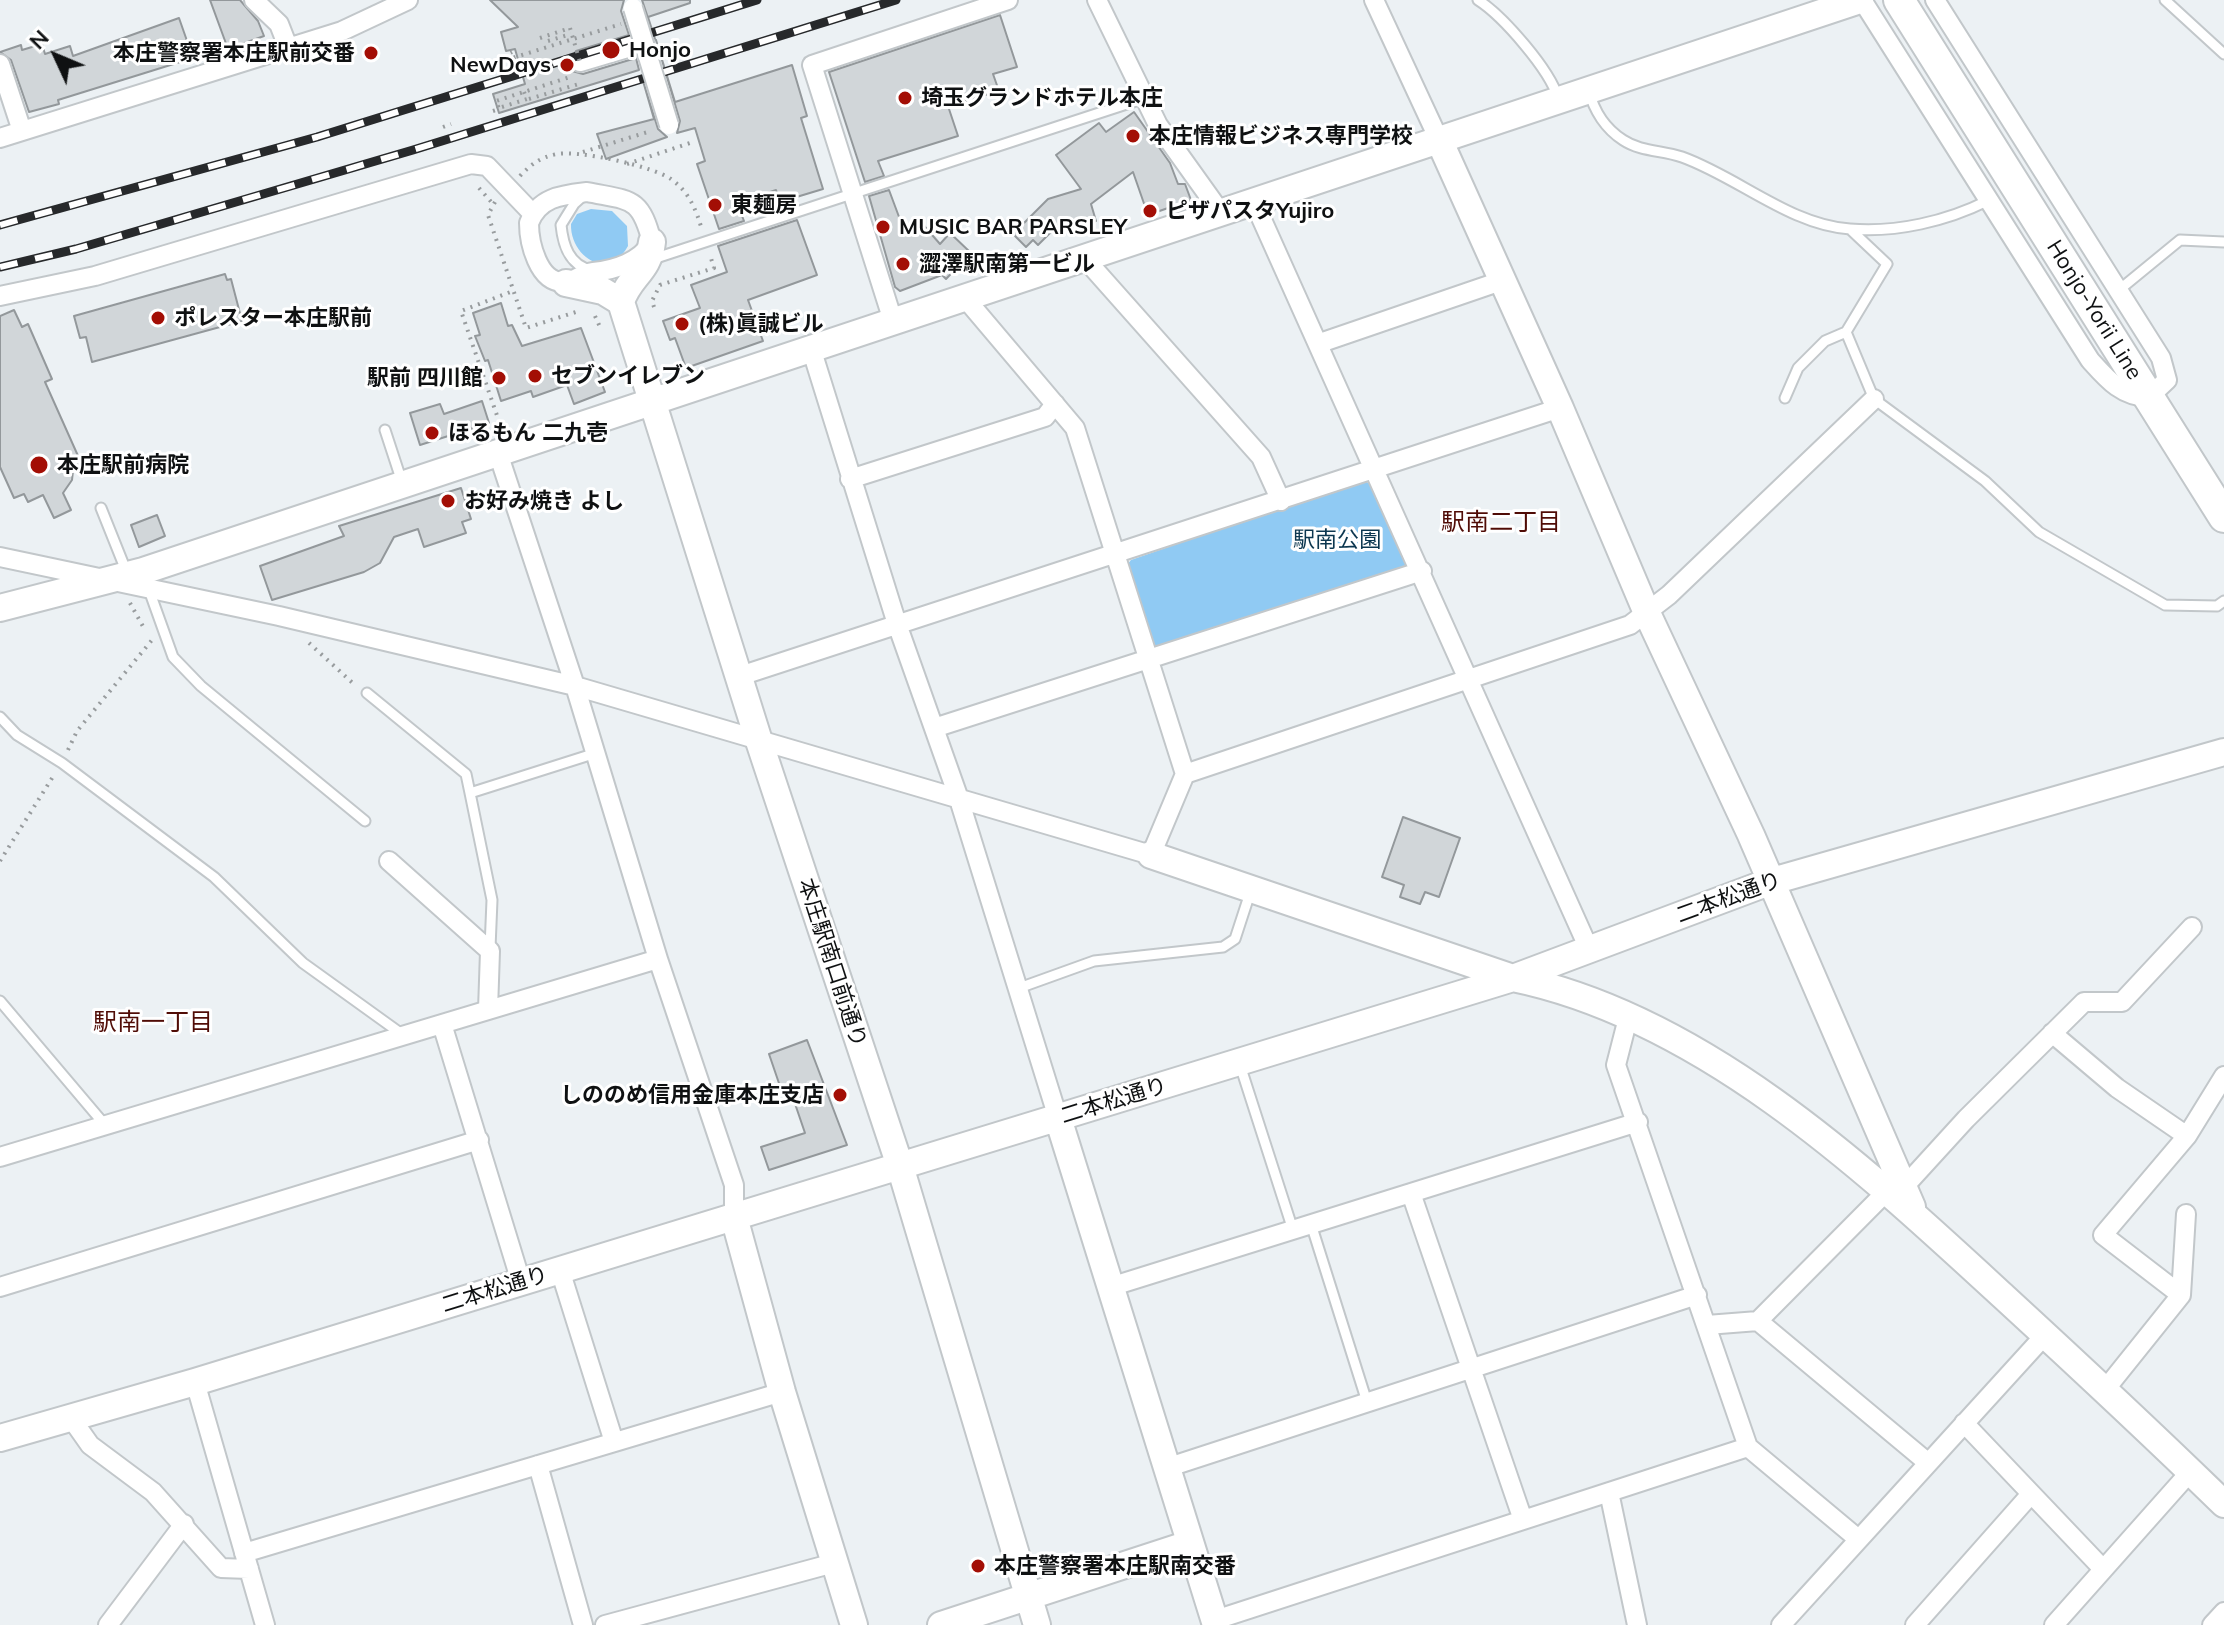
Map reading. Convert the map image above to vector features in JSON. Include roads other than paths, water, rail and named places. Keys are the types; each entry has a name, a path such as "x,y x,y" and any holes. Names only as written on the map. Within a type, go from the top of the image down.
{"main road":[{"name":"Honjo-Yorii Line","path":"1899,0 2224,517"}],"street":[{"path":"254,0 271,13 288,47"},
{"path":"0,138 363,23 408,0"},
{"path":"893,321 812,65 1008,0"},
{"path":"1097,0 1158,125 1221,213"},
{"path":"1374,0 1560,408 1647,613 1769,882 1895,1189 1916,1216 2224,1504"},
{"path":"0,608 132,582 403,485 501,444 653,402 1861,0 2090,360 2112,384 2128,394 2149,397 2167,380 2164,366 1935,0"},
{"path":"633,8 669,125 657,129"},
{"path":"582,67 644,43"},
{"path":"0,64 22,131"},
{"path":"0,296 95,276 471,164 487,166 532,213"},
{"path":"587,192 633,201 645,215 651,251 621,302 603,291 556,281 541,269 529,232 532,213 548,199 587,192"},
{"path":"1254,202 1320,343 1374,471 1422,571 1589,949"},
{"path":"566,283 582,274 602,272 651,251"},
{"path":"1086,260 1261,457 1281,501"},
{"path":"1320,343 1501,281"},
{"path":"965,298 1075,428 1185,774 1151,855"},
{"name":"本庄駅南口前通り","path":"621,302 758,738 900,1166 1037,1625"},
{"path":"811,348 897,624 958,796 1019,988 1215,1622 1748,1447"},
{"path":"1185,774 1630,625 1647,613 1874,399"},
{"path":"850,479 1045,417 1055,404"},
{"path":"740,676 1115,556 1560,408"},
{"path":"501,444 658,959 734,1185 734,1217 782,1392 854,1625"},
{"path":"0,557 132,582 575,686 1151,855 1513,978 1557,988 1628,1018 1708,1058 1895,1189"},
{"path":"934,728 1422,571"},
{"name":"二本松通り","path":"0,1438 195,1382 1513,978 1769,882 2224,752"},
{"path":"389,861 490,951 488,1010"},
{"path":"1707,1325 1758,1321 2084,1002 2122,1002 2192,927"},
{"path":"0,1157 658,959"},
{"path":"1628,1018 1616,1065 1748,1447 1857,1538"},
{"path":"442,1024 521,1282"},
{"path":"2052,1033 2117,1088 2187,1136"},
{"path":"2181,1295 2103,1235 2187,1136 2224,1076"},
{"path":"1110,1287 1638,1122"},
{"path":"0,1287 479,1140"},
{"path":"1411,1193 1523,1520"},
{"path":"2104,1391 2181,1295 2186,1214"},
{"path":"560,1270 614,1442"},
{"path":"1166,1468 1697,1295"},
{"path":"1758,1321 1927,1462"},
{"path":"1781,1625 2045,1335"},
{"path":"195,1382 265,1625"},
{"path":"71,1418 90,1445 153,1492 221,1568 538,1465 782,1392"},
{"path":"1964,1423 2103,1569"},
{"path":"538,1465 583,1625"},
{"path":"2054,1625 2190,1472"},
{"path":"1609,1492 1637,1625"},
{"path":"1915,1625 2031,1494"},
{"path":"108,1625 184,1524"},
{"path":"941,1625 1189,1544"},
{"path":"605,1625 834,1563"},
{"path":"2212,1625 2224,1612"}],"lane":[{"path":"1478,0 1492,9 1551,80 1559,102"},
{"path":"2165,0 2224,54"},
{"path":"1589,91 1593,106 1610,129 1632,145 1683,158 1819,224 1851,230 1916,225 1962,213 1987,201"},
{"path":"651,251 850,193 1145,98"},
{"path":"587,192 563,218 562,235 576,265 602,272"},
{"path":"1785,398 1798,368 1825,341 1846,332 1887,264 1851,230"},
{"path":"2119,290 2180,240 2224,242"},
{"path":"1846,332 1874,399 1985,481 2039,532 2165,605 2217,606 2224,601"},
{"path":"385,430 403,485"},
{"path":"101,508 132,582 173,657 201,686 365,821"},
{"path":"367,693 466,774 492,900 490,951"},
{"path":"0,717 17,735 62,763 214,877 303,963 403,1035"},
{"path":"470,793 596,753"},
{"path":"1019,988 1094,961 1223,947 1235,939 1252,889"},
{"path":"0,1001 105,1125"},
{"path":"1239,1062 1367,1402"}],"railway":[{"path":"0,225 317,137 757,0"},
{"path":"0,267 76,249 413,150 896,0"}],"place":[{"name":"Honjo","path":"611,50"},
{"name":"本庄警察署本庄駅前交番","path":"371,53"},
{"name":"NewDays","path":"567,65"},
{"name":"埼玉グランドホテル本庄","path":"905,98"},
{"name":"本庄情報ビジネス専門学校","path":"1133,136"},
{"name":"東麺房","path":"715,205"},
{"name":"ピザパスタYujiro","path":"1150,211"},
{"name":"MUSIC BAR PARSLEY","path":"883,227"},
{"name":"澀澤駅南第一ビル","path":"903,264"},
{"name":"ポレスター本庄駅前","path":"158,318"},
{"name":"(株)眞誠ビル","path":"682,324"},
{"name":"セブンイレブン","path":"535,376"},
{"name":"駅前 四川館","path":"499,378"},
{"name":"ほるもん 二九壱","path":"432,433"},
{"name":"本庄駅前病院","path":"39,465"},
{"name":"お好み焼き よし","path":"448,501"},
{"name":"しののめ信用金庫本庄支店","path":"840,1095"},
{"name":"本庄警察署本庄駅南交番","path":"978,1566"}],"district":[{"name":"駅南二丁目","path":"1501,523"},
{"name":"駅南一丁目","path":"153,1023"}],"park label":[{"name":"駅南公園","path":"1337,540"}]}
